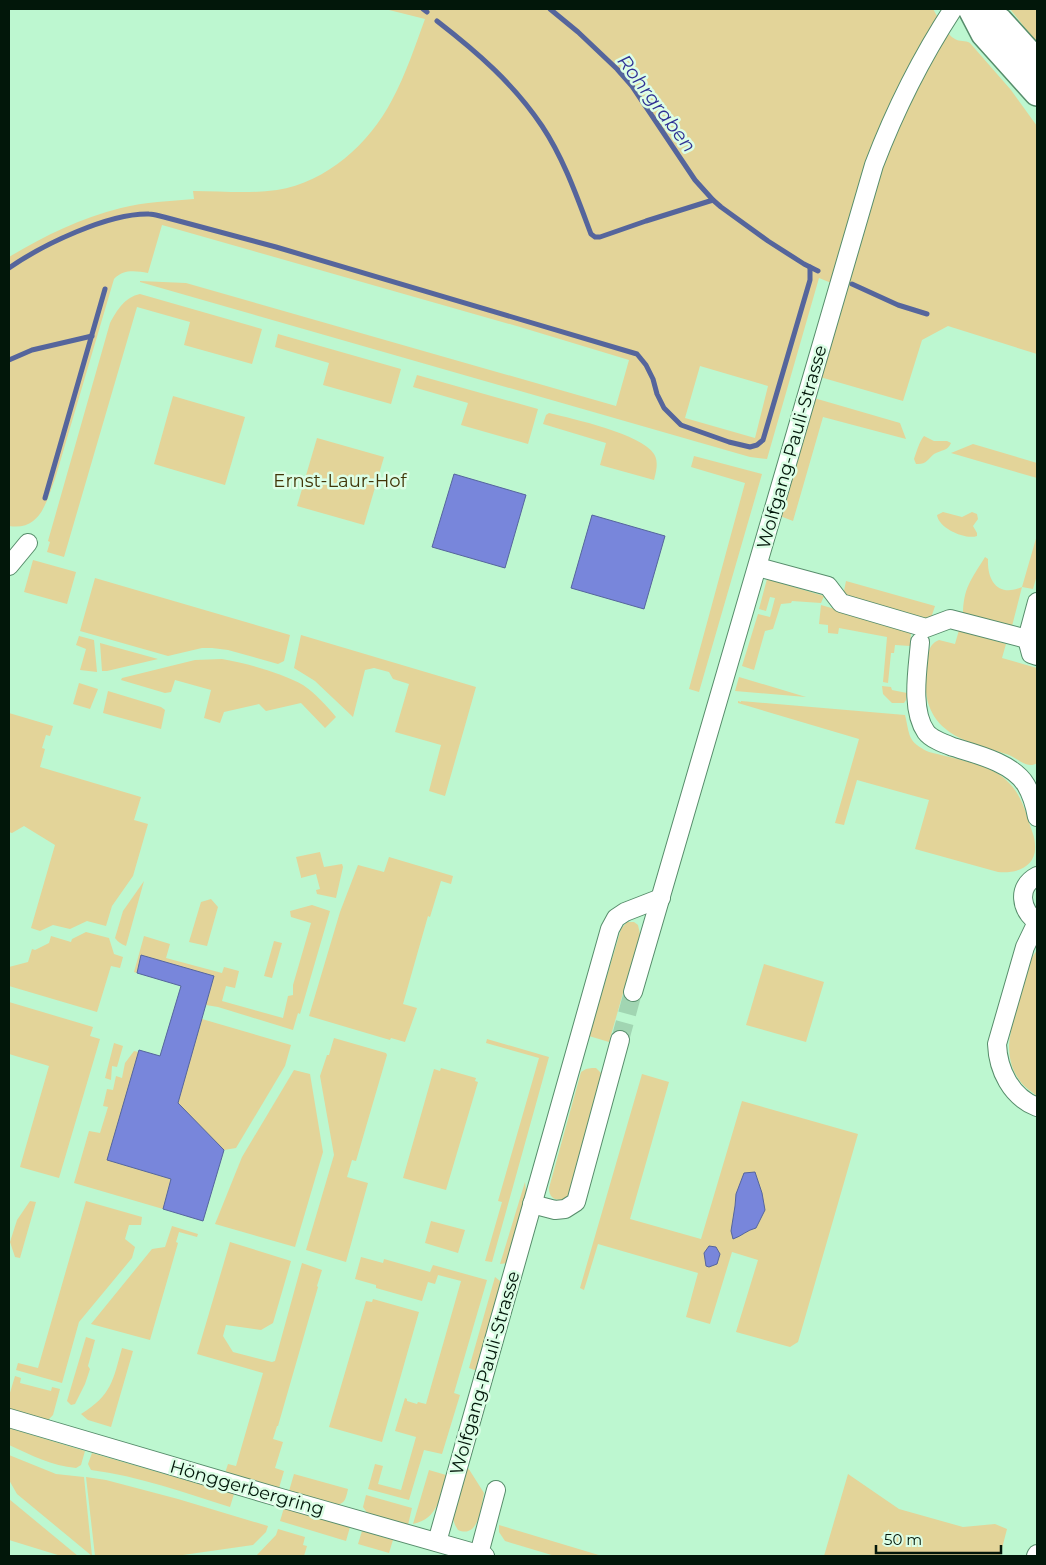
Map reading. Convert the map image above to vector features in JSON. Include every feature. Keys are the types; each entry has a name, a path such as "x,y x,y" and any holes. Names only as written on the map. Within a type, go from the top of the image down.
{"street":[{"name":"Wolfgang-Pauli-Strasse","path":"633,992 874,165 888,126 904,92 953,9"},
{"path":"971,9 984,34 1037,92"},
{"path":"983,9 1000,21 1037,62"},
{"path":"9,566 28,543"},
{"path":"758,567 828,586 842,603 926,628 950,619 1027,640"},
{"path":"1037,602 1027,640 1031,654 1037,656"},
{"path":"920,642 916,686 920,718 927,734 946,744 1004,766 1026,784 1036,805"},
{"path":"1037,876 1027,884 1023,901 1025,910 1037,922 1025,948 997,1044 997,1055 1006,1080 1014,1091 1037,1107"},
{"name":"Wolfgang-Pauli-Strasse","path":"437,1542 610,929 616,918 625,912 661,898"},
{"path":"532,1204 554,1210 565,1209 576,1202 620,1040"},
{"name":"Hönggerbergring","path":"9,1418 482,1555"},
{"path":"482,1555 496,1490"}],"green space":[{"path":"385,9 933,9 952,37 970,43 1011,90 1037,126 1037,354 948,326 922,340 903,401 820,377 846,289 819,278 767,459 750,457 140,282 186,283 616,406 629,360 162,225 148,273 126,272 114,279 55,479 45,506 35,520 28,524 9,526 9,257 63,228 121,208 148,203 194,199 193,191 246,192 277,190 295,186 329,170 359,146 383,116 402,80 425,19","holes":["700,366 768,386 755,438 685,418"]},
{"path":"1010,9 1037,9 1037,43"},
{"path":"140,294 262,329 252,364 184,345 190,322 137,307 64,557 47,552 50,542 48,541 110,323 126,301"},
{"path":"278,334 401,369 391,404 323,385 329,363 275,347"},
{"path":"417,375 538,409 528,444 461,425 468,403 413,387"},
{"path":"173,396 245,417 225,485 154,464"},
{"path":"814,398 900,423 906,439 823,417 793,521 780,516"},
{"path":"549,413 606,428 636,440 647,447 654,454 656,460 657,467 654,480 600,465 606,443 543,424 546,415"},
{"path":"924,436 934,441 947,441 951,443 948,448 934,454 925,463 916,464 914,459"},
{"name":"Ernst-Laur-Hof","path":"317,438 384,457 364,525 297,506"},
{"path":"973,444 1037,463 1037,478 951,453"},
{"path":"694,456 762,474 699,692 689,689 745,483 691,467"},
{"path":"943,512 962,517 972,512 977,514 978,519 973,526 977,536 960,535 948,529 939,520 937,515"},
{"path":"1037,535 1037,575 1033,589 1022,587"},
{"path":"985,557 988,559 992,581 996,585 1001,589 1007,590 1022,587 1011,630 963,616 966,591"},
{"path":"33,560 76,572 67,604 24,592"},
{"path":"95,578 290,635 284,661 278,664 228,650 212,648 202,648 168,656 80,631"},
{"path":"767,579 824,596 821,603 792,601 791,603 781,604 773,629 765,631 754,670 742,666 758,614 770,617 775,598 770,597 766,611 759,609"},
{"path":"846,581 935,606 930,621 843,596"},
{"path":"821,605 911,631 910,646 895,645 894,653 891,653 888,683 883,682 887,637 839,628 838,634 828,633 828,625 819,624"},
{"path":"959,630 1006,644 1002,658 1037,668 1037,763 1029,765 1010,756 967,741 945,728 936,719 929,707 926,692 928,653 932,645 939,640 955,644"},
{"path":"301,635 476,687 445,796 429,791 441,745 395,732 409,684 393,679 389,672 374,668 365,670 353,717 315,681 294,668"},
{"path":"79,636 94,640 97,672 80,670 86,649 76,645"},
{"path":"100,643 158,659 102,671"},
{"path":"222,659 264,669 303,685 325,704 336,717 325,728 301,703 266,711 259,704 224,712 220,723 204,718 211,690 175,680 171,692 165,693 121,680 122,678 195,660"},
{"path":"739,677 806,697 735,691"},
{"path":"79,683 98,689 90,709 73,704"},
{"path":"882,686 907,693 904,703 892,703 883,694"},
{"path":"108,691 161,707 165,710 161,729 103,713"},
{"path":"738,701 905,715 909,733 917,745 929,752 989,769 1010,784 1020,799 1033,833 1035,853 1033,859 1024,868 1012,872 998,872 915,849 929,800 857,780 844,825 835,823 859,739 738,703"},
{"path":"9,713 53,726 50,736 46,735 42,748 45,749 40,767 141,797 134,820 148,824 133,876 112,906 106,926 87,921 70,929 53,925 40,931 31,928 55,845 24,826 12,833 9,832"},
{"path":"320,852 324,867 342,864 343,867 336,898 317,894 316,890 320,889 316,874 301,878 296,857"},
{"path":"389,857 453,876 451,884 441,881 430,917 428,916 403,1004 417,1008 405,1042 391,1038 390,1040 309,1016 340,912 358,865 384,872"},
{"path":"144,881 126,946 115,938 123,911"},
{"path":"211,899 218,907 207,946 189,942 201,902"},
{"path":"312,905 330,911 300,1014 298,1013 293,1030 206,1005 214,976 141,956 137,973 134,972 144,936 170,944 166,958 222,973 224,967 239,971 235,988 226,986 222,1001 283,1018 288,996 293,995 293,985 311,923 291,917 290,911"},
{"path":"627,922 634,922 638,925 640,934 609,1042 589,1036 621,929"},
{"path":"86,932 109,938 114,954 123,957 120,968 111,966 97,1012 9,986 9,967 28,962 32,949 35,950 49,943 51,936 71,942 72,939"},
{"path":"274,941 282,943 272,978 264,976"},
{"path":"1037,950 1037,1096 1017,1077 1010,1059 1009,1045 1018,1002 1031,959"},
{"path":"764,964 824,982 806,1042 746,1025"},
{"path":"9,1002 93,1027 90,1036 100,1039 59,1178 20,1167 49,1066 9,1054"},
{"path":"202,1019 291,1045 285,1066 236,1148 224,1150 177,1103"},
{"path":"334,1038 386,1053 387,1055 356,1161 352,1160 347,1177 368,1183 346,1262 306,1250 334,1155 320,1076"},
{"path":"487,1039 549,1057 492,1262 485,1261 502,1202 498,1201 539,1058 486,1043"},
{"path":"114,1043 123,1046 117,1067 112,1066 111,1080 105,1078"},
{"path":"134,1051 139,1052 107,1160 171,1179 163,1209 74,1183 89,1131 100,1133 108,1107 103,1106 107,1089 113,1090 116,1076 122,1078 125,1063"},
{"path":"441,1068 476,1078 475,1081 478,1082 446,1190 403,1178 434,1069 440,1071"},
{"path":"596,1068 602,1074 569,1197 559,1200 551,1196 549,1188 581,1072"},
{"path":"294,1070 310,1074 323,1152 295,1247 215,1224 242,1157"},
{"path":"642,1074 669,1082 630,1219 701,1239 742,1101 858,1134 798,1342 790,1347 736,1332 758,1260 732,1252 710,1324 686,1317 698,1273 598,1244 584,1290 580,1288"},
{"path":"525,1182 527,1200 508,1263 500,1264"},
{"path":"30,1201 36,1202 20,1258 15,1257 10,1242 17,1220"},
{"path":"86,1201 142,1217 141,1225 129,1225 125,1239 135,1247 132,1258 79,1322 62,1383 16,1370 18,1363 38,1368"},
{"path":"431,1221 465,1230 458,1253 425,1243"},
{"path":"172,1226 198,1234 197,1237 179,1232 176,1242 178,1243 150,1340 91,1324 152,1249 165,1247"},
{"path":"230,1242 291,1261 273,1323 261,1330 226,1325 223,1336 233,1352 272,1362 275,1361 302,1263 322,1270 273,1439 283,1442 275,1468 284,1471 279,1488 225,1473 228,1464 236,1466 263,1373 197,1354"},
{"path":"361,1257 383,1263 384,1259 430,1272 433,1265 487,1280 454,1393 460,1395 442,1454 424,1450 409,1500 368,1489 375,1464 383,1466 378,1484 401,1490 416,1437 395,1431 405,1398 407,1401 417,1404 418,1402 426,1404 461,1281 438,1275 435,1284 428,1282 422,1301 376,1288 376,1285 355,1279"},
{"path":"495,1277 500,1281 501,1286 477,1371 469,1368"},
{"path":"373,1299 419,1312 382,1442 329,1427 366,1301 372,1302"},
{"path":"86,1337 95,1340 88,1366 90,1369 75,1404 71,1405 67,1401"},
{"path":"122,1348 133,1351 111,1427 88,1420 81,1414 99,1400 110,1386"},
{"path":"15,1376 21,1378 20,1383 51,1391 52,1387 60,1389 53,1415 47,1421 9,1410 9,1396"},
{"path":"9,1428 85,1451 81,1465 76,1468 58,1465 9,1445"},
{"path":"92,1453 234,1494 230,1507 144,1481 91,1470 88,1464"},
{"path":"9,1455 56,1474 84,1477 92,1556 17,1494 9,1480"},
{"path":"465,1463 484,1493 478,1520 475,1526 465,1532 458,1530 453,1519"},
{"path":"429,1470 446,1475 440,1498 437,1506 428,1517 413,1524"},
{"path":"294,1474 348,1489 345,1499 337,1505 289,1491"},
{"path":"848,1474 899,1509 963,1527 995,1524 1007,1529 1000,1556 824,1556"},
{"path":"86,1477 106,1480 178,1499 268,1526 266,1532 253,1545 176,1556 95,1556"},
{"path":"366,1495 412,1508 408,1525 368,1514 363,1507"},
{"path":"9,1499 78,1556 61,1556 9,1540"},
{"path":"284,1508 350,1527 346,1541 280,1521"},
{"path":"499,1525 602,1556 555,1556 505,1541 499,1532"},
{"path":"278,1529 305,1537 303,1545 307,1546 304,1556 256,1556 276,1535"},
{"path":"362,1531 393,1540 389,1553 358,1544"}],"water":[{"path":"454,474 526,495 505,568 432,547"},
{"path":"592,515 665,536 644,609 571,588"},
{"path":"141,955 214,976 178,1103 224,1150 203,1221 163,1209 171,1179 107,1160 139,1050 160,1056 181,986 137,973"},
{"path":"755,1172 765,1210 756,1228 733,1239 731,1231 736,1194 744,1173"},
{"path":"709,1246 716,1247 720,1254 717,1264 709,1267 706,1266 704,1253"}],"waterway":[{"name":"Rohrgraben","path":"423,9 427,12"},
{"name":"Rohrgraben","path":"550,9 578,32 632,86 695,180 713,200 768,241 818,271"},
{"name":"Rohrgraben","path":"437,21 494,69 519,96 542,126 570,178 591,234 595,237 713,200"},
{"path":"9,268 39,250 95,225 133,215 157,215 276,247 637,354 646,365 664,408 681,425 729,442 750,447 757,445 763,440 810,280 810,267"},
{"name":"Rohrgraben","path":"852,284 898,305 927,314"},
{"path":"45,498 105,289"},
{"path":"9,360 32,350 92,336"}],"tunnel":[{"path":"620,1040 633,992"}]}
